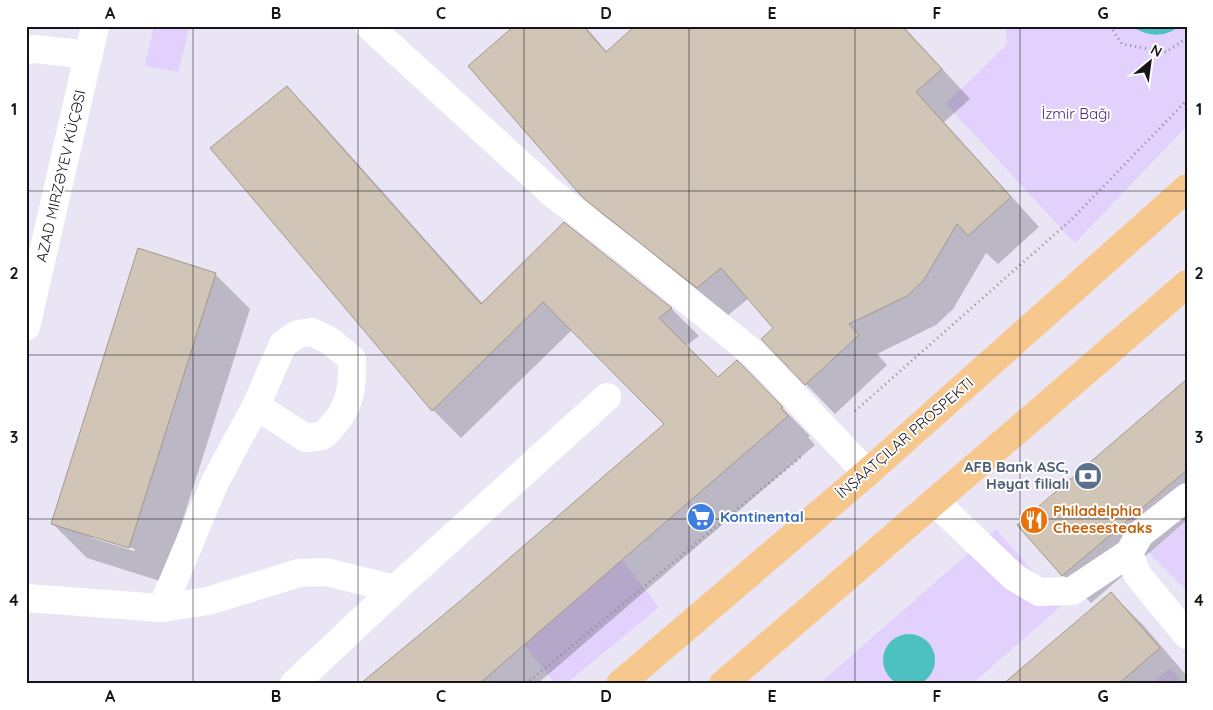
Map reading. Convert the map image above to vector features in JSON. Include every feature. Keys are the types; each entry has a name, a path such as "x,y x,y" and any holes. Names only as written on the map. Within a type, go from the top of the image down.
{"main road":[{"path":"620,684 867,473 1187,188"},
{"path":"723,684 1187,284"}],"street":[{"name":"AZAD MIRZƏYEV KÜÇƏSI","path":"26,327 96,26"},
{"path":"369,26 552,193 754,354 867,473"},
{"path":"26,50 35,49 89,55"},
{"path":"294,684 395,589 607,397"},
{"path":"162,608 214,482 256,406"},
{"path":"935,502 1014,577 1039,592 1072,591 1129,553 1140,534 1187,497"},
{"path":"1129,553 1137,574 1187,635"},
{"path":"26,598 162,608 208,601 299,573 326,572 395,589"}],"path":[{"path":"1110,26 1122,44 1166,52 1187,38"},
{"path":"526,684 830,433 1071,220 1187,100"}],"green space":[{"path":"154,26 190,26 178,72 145,66"},
{"name":"İzmir Bağı","path":"1005,26 1187,26 1187,126 1075,243 946,104 1007,44"},
{"path":"1187,521 1187,591 1148,552"},
{"path":"996,529 1062,605 972,684 819,684"},
{"path":"622,560 659,607 566,684 556,684 524,645"},
{"path":"1170,668 1184,684 1151,684"}],"shaded area":[{"path":"1131,26 1179,26 1167,33 1155,35"},
{"path":"909,634 919,636 927,642 933,650 935,660 933,670 927,678 919,684 909,686 899,684 891,678 885,670 883,660 885,650 891,642 899,636"}],"building":[{"path":"514,26 583,26 606,52 635,26 902,26 942,69 916,92 1011,197 968,236 957,224 924,280 907,296 849,324 859,335 805,385 761,339 773,328 721,268 697,288 583,198 468,66"},
{"path":"287,86 481,304 564,222 672,308 659,318 718,377 737,360 783,407 781,408 788,416 479,684 360,684 459,602 664,424 543,302 432,411 210,148"},
{"path":"138,248 216,273 129,548 51,524"},
{"path":"1187,379 1187,470 1062,576 1017,525"},
{"path":"1111,592 1160,648 1118,684 1003,684"}],"place":[{"name":"AFB Bank ASC, Həyat filialı","path":"1088,476"},
{"name":"Kontinental","path":"701,517"},
{"name":"Philadelphia Cheesesteaks","path":"1034,520"}]}
